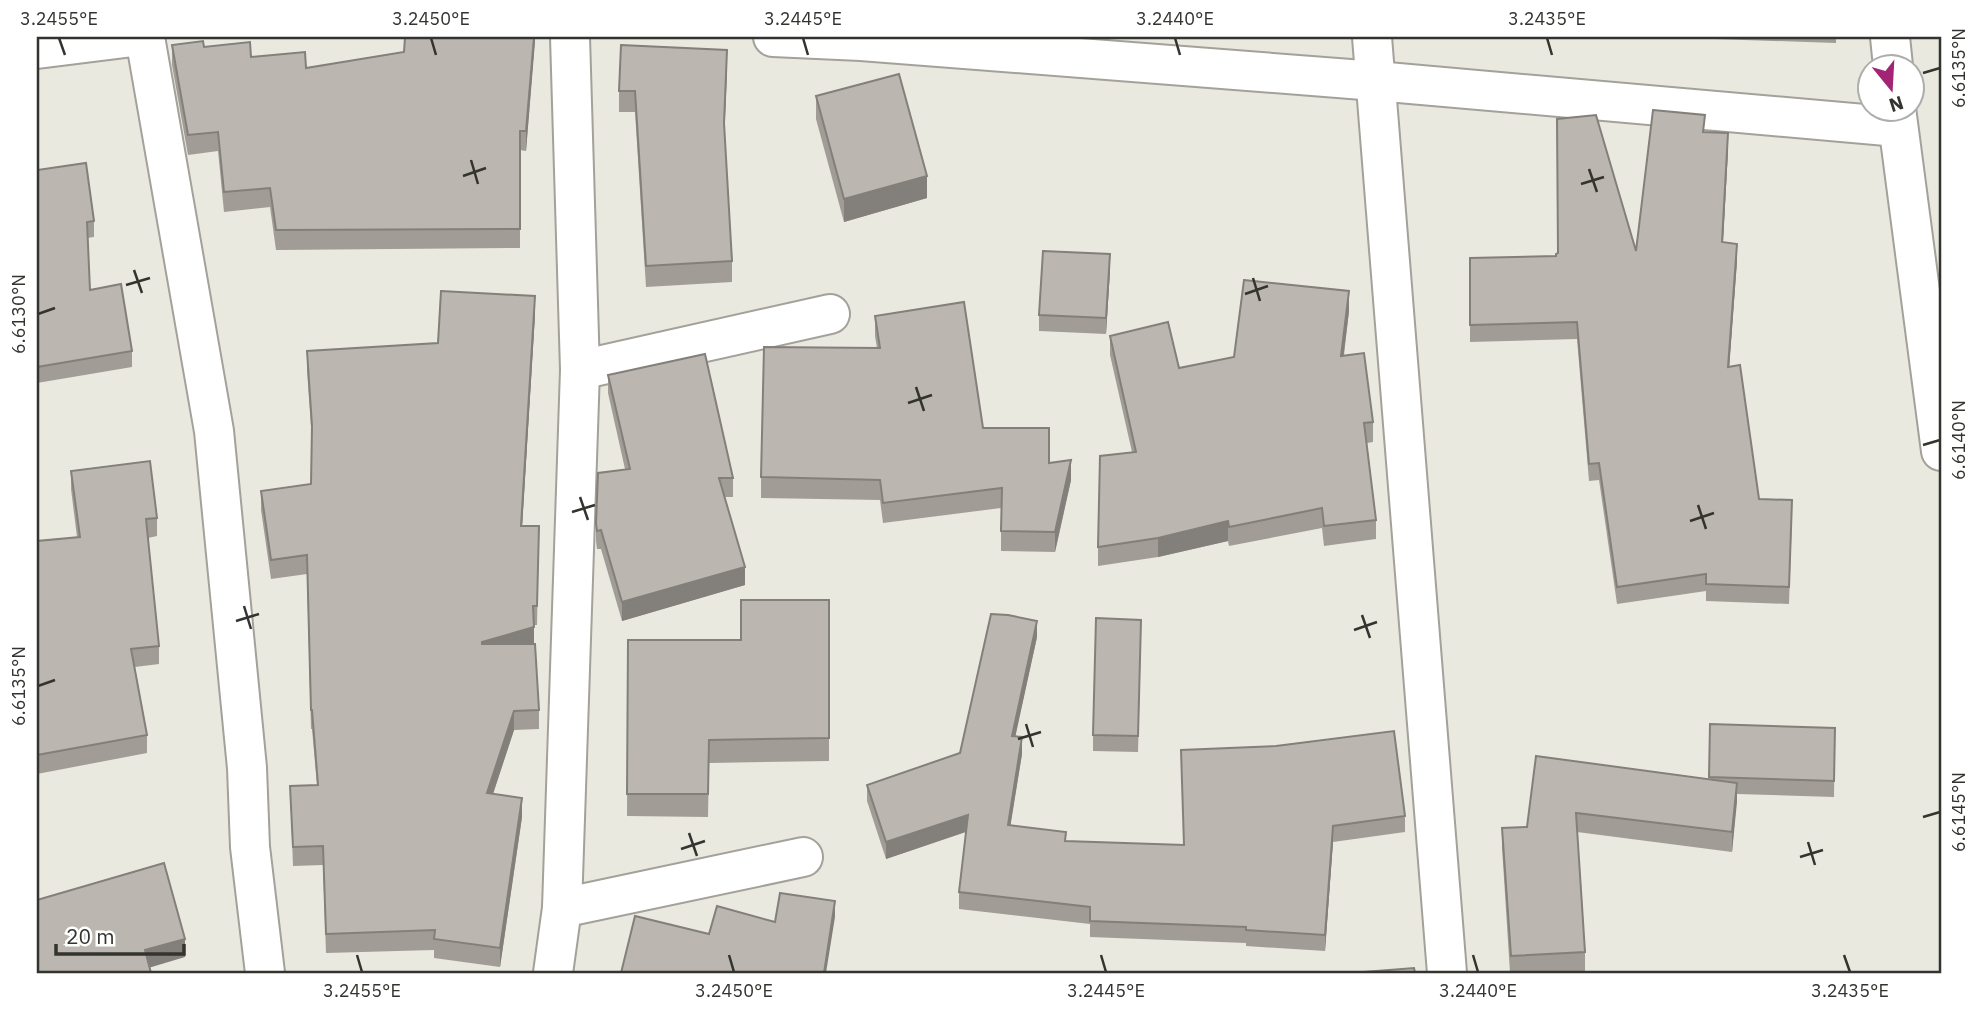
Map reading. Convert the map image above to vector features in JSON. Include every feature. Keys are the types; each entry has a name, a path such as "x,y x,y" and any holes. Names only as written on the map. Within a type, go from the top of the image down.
{"street":[{"path":"37,49 133,37"},
{"path":"145,37 214,431 247,768 250,848 265,973"},
{"path":"553,973 562,908 580,370 570,37"},
{"path":"773,37 861,39 1376,81 1856,115"},
{"path":"1372,37 1447,973"},
{"path":"1898,122 1941,451"},
{"path":"580,370 830,314"},
{"path":"562,908 803,857"}],"building":[{"path":"405,37 534,37 526,131 520,131 520,229 276,230 270,188 224,192 218,132 188,135 172,45 203,41 204,47 250,42 251,57 305,52 306,68 404,52"},
{"path":"621,45 727,50 724,123 732,261 646,266 635,91 619,91"},
{"path":"899,74 927,176 844,199 816,96"},
{"path":"1653,110 1705,115 1703,132 1728,133 1722,242 1737,244 1728,367 1740,365 1759,499 1792,500 1789,587 1706,584 1706,574 1617,587 1599,463 1589,464 1577,322 1470,325 1470,258 1556,256 1558,253 1557,119 1596,115 1636,251"},
{"path":"86,163 94,221 87,222 90,290 121,284 132,351 37,367 37,170"},
{"path":"1043,251 1110,254 1106,318 1039,315"},
{"path":"1244,280 1349,291 1341,356 1364,353 1373,422 1364,423 1376,520 1324,526 1322,508 1229,527 1228,521 1158,538 1098,547 1100,456 1136,452 1110,336 1168,322 1179,368 1234,357"},
{"path":"441,291 535,296 521,526 539,526 534,627 482,642 535,644 539,710 514,711 487,793 522,798 500,948 434,939 435,930 326,934 323,846 293,847 290,786 318,785 311,710 307,555 271,560 261,491 311,484 312,426 307,351 438,343"},
{"path":"964,302 983,428 1049,428 1049,463 1071,460 1055,532 1001,531 1002,488 883,503 880,480 761,477 764,347 880,348 875,316"},
{"path":"705,354 733,478 719,478 745,567 622,602 601,530 597,531 596,523 598,473 630,469 608,375"},
{"path":"150,461 157,518 146,519 159,646 131,649 147,735 37,755 37,541 80,537 71,471"},
{"path":"741,600 829,600 829,738 709,740 708,794 627,794 628,640 741,640"},
{"path":"991,614 1037,621 1012,736 1022,737 1008,825 1066,832 1065,841 1184,845 1181,750 1276,746 1394,731 1405,816 1333,826 1325,935 1246,930 1246,927 1090,921 1090,907 959,892 968,815 886,842 867,785 960,753"},
{"path":"1096,618 1141,620 1138,736 1093,735"},
{"path":"1710,724 1835,728 1834,781 1709,777"},
{"path":"1536,756 1737,783 1732,832 1576,813 1585,952 1511,956 1502,828 1527,827"},
{"path":"164,863 185,939 145,950 151,973 37,973 37,900"},
{"path":"780,893 835,901 824,973 621,973 635,916 709,934 717,906 775,922"},
{"path":"1414,968 1415,973 1350,973"}]}
